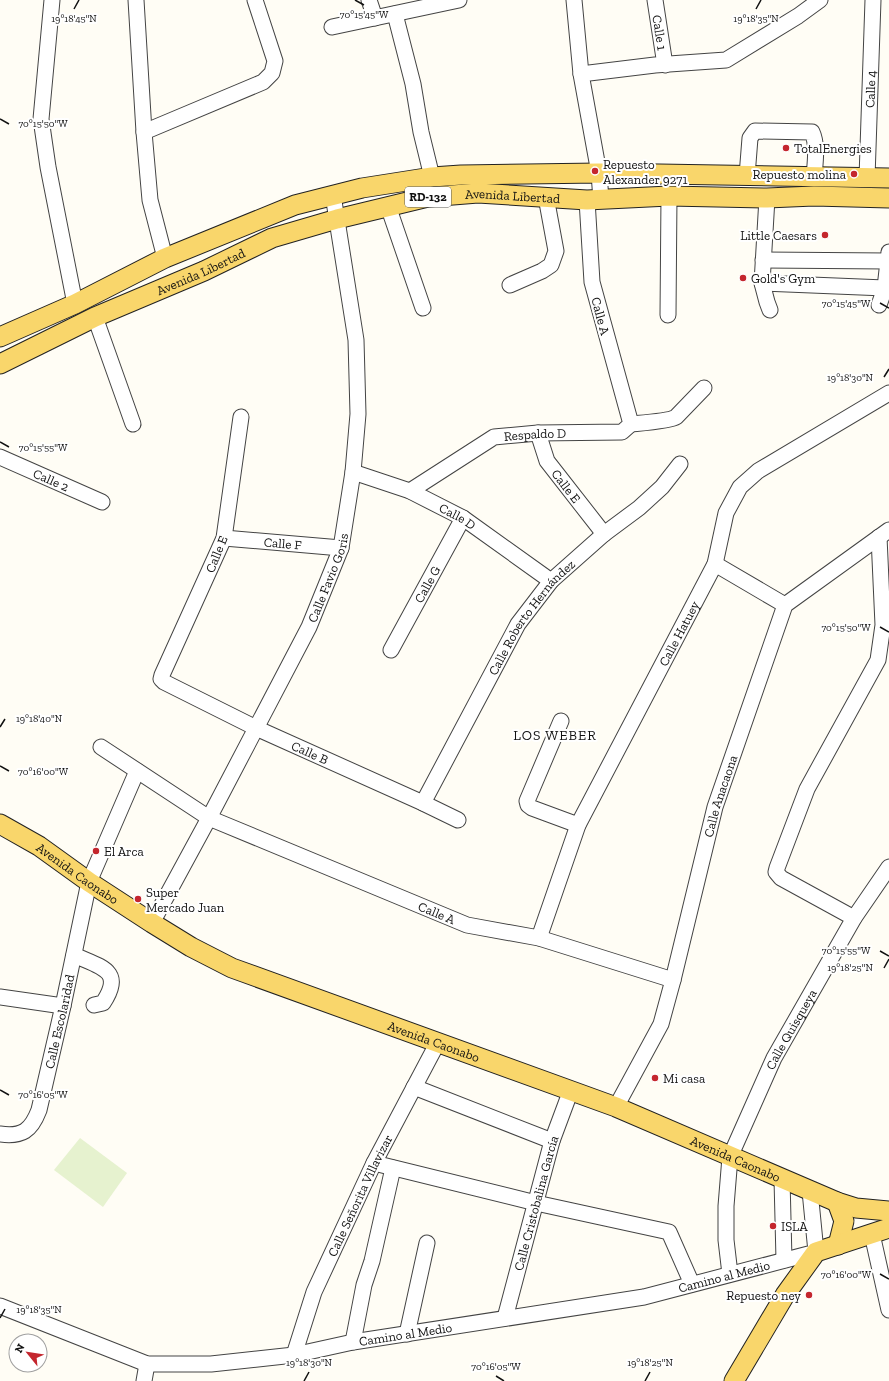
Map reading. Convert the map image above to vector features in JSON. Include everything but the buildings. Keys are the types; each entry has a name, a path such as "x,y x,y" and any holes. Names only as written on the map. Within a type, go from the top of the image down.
{"main road":[{"name":"Avenida Libertad","path":"0,337 75,304 164,258 295,205 333,194 362,188 432,177 461,175 600,173 889,178"},
{"name":"Avenida Libertad","path":"0,364 95,317 204,271 272,238 337,219 428,197 478,193 594,200 670,196 767,198 814,196 889,198"},
{"name":"Avenida Caonabo","path":"0,824 39,846 89,882 152,923 191,947 232,968 616,1107 837,1202 856,1208 889,1211"},
{"path":"837,1202 844,1221 838,1245"},
{"path":"734,1381 785,1295 816,1252 881,1231"}],"street":[{"path":"52,0 41,120 48,167 75,304"},
{"path":"136,0 144,132 150,200 164,258"},
{"path":"144,132 263,82 272,73 275,61 255,0"},
{"path":"369,0 375,18"},
{"path":"332,27 459,0"},
{"name":"Calle A","path":"574,0 581,74 600,173 594,200 592,282 629,426"},
{"name":"Calle 1","path":"655,0 665,65"},
{"path":"581,74 726,60 798,16 820,0"},
{"name":"Calle 4","path":"867,178 873,0"},
{"path":"395,14 413,84 432,177"},
{"path":"747,176 750,138 755,131 762,131 812,132 815,149 814,177"},
{"name":"Calle Favio Goris","path":"152,923 309,627 341,548 353,472 358,414 356,340 333,194"},
{"path":"668,315 670,196"},
{"path":"510,285 542,271 551,264 556,251 546,197"},
{"path":"767,198 762,283 770,310"},
{"path":"388,206 423,308"},
{"path":"763,260 888,256 885,288 879,305"},
{"path":"762,283 885,288"},
{"path":"95,317 134,424"},
{"name":"Respaldo D","path":"410,491 494,437 538,433 622,432 629,426 662,420 672,420 704,388"},
{"name":"Calle Hatuey","path":"539,938 578,825 716,564 726,513 740,487 758,471 889,393"},
{"name":"Calle E","path":"164,682 161,679 162,675 224,538 241,416"},
{"name":"Calle E","path":"538,433 547,461 604,534"},
{"name":"Calle 2","path":"0,458 102,502"},
{"name":"Calle Roberto Hernández","path":"423,803 518,624 551,581 604,534 639,508 662,488 680,464"},
{"name":"Calle D","path":"353,472 410,491 463,518 551,581"},
{"name":"Calle G","path":"391,650 463,518"},
{"path":"716,564 785,605 884,534"},
{"path":"854,918 781,878 776,872 807,789 878,660 883,625 884,534"},
{"name":"Calle F","path":"224,538 341,548"},
{"name":"Calle Anacaona","path":"616,1107 661,1024 715,807 785,605"},
{"name":"Calle B","path":"164,682 256,728 458,820"},
{"path":"561,721 527,801 528,805 532,808 578,825"},
{"name":"Calle A","path":"100,747 209,818 467,925 539,938 673,980"},
{"name":"Calle Escolaridad","path":"0,1134 12,1136 22,1133 35,1121 39,1110 63,1006 89,882 137,771"},
{"name":"Calle Quisqueya","path":"730,1274 726,1240 726,1206 730,1157 774,1058 854,918 889,867"},
{"path":"74,955 103,968 113,981 110,993 103,1003 94,1005"},
{"path":"0,997 63,1006"},
{"name":"Calle Señorita Villavizar","path":"294,1355 314,1292 374,1163 438,1042"},
{"path":"414,1087 552,1141"},
{"name":"Calle Cristobalina García","path":"506,1318 552,1141 571,1090"},
{"path":"374,1163 536,1204 669,1232 692,1284"},
{"path":"354,1342 364,1285 372,1261 394,1168"},
{"path":"782,1179 784,1260"},
{"path":"810,1191 816,1252"},
{"path":"881,1231 889,1310"},
{"path":"407,1334 427,1243"},
{"name":"Camino al Medio","path":"0,1306 147,1364 211,1364 294,1355 354,1342 644,1296 816,1252"},
{"path":"144,1381 147,1364"}],"green space":[{"path":"80,1138 127,1173 103,1207 54,1170"}],"place":[{"name":"TotalEnergies","path":"786,148"},
{"name":"Repuesto Alexander 9271","path":"595,171"},
{"name":"Repuesto molina","path":"854,174"},
{"name":"Little Caesars","path":"825,235"},
{"name":"Gold's Gym","path":"743,278"},
{"name":"El Arca","path":"96,851"},
{"name":"Super Mercado Juan","path":"138,899"},
{"name":"Mi casa","path":"655,1078"},
{"name":"ISLA","path":"773,1226"},
{"name":"Repuesto ney","path":"809,1295"}],"district":[{"name":"LOS WEBER","path":"555,735"}]}
